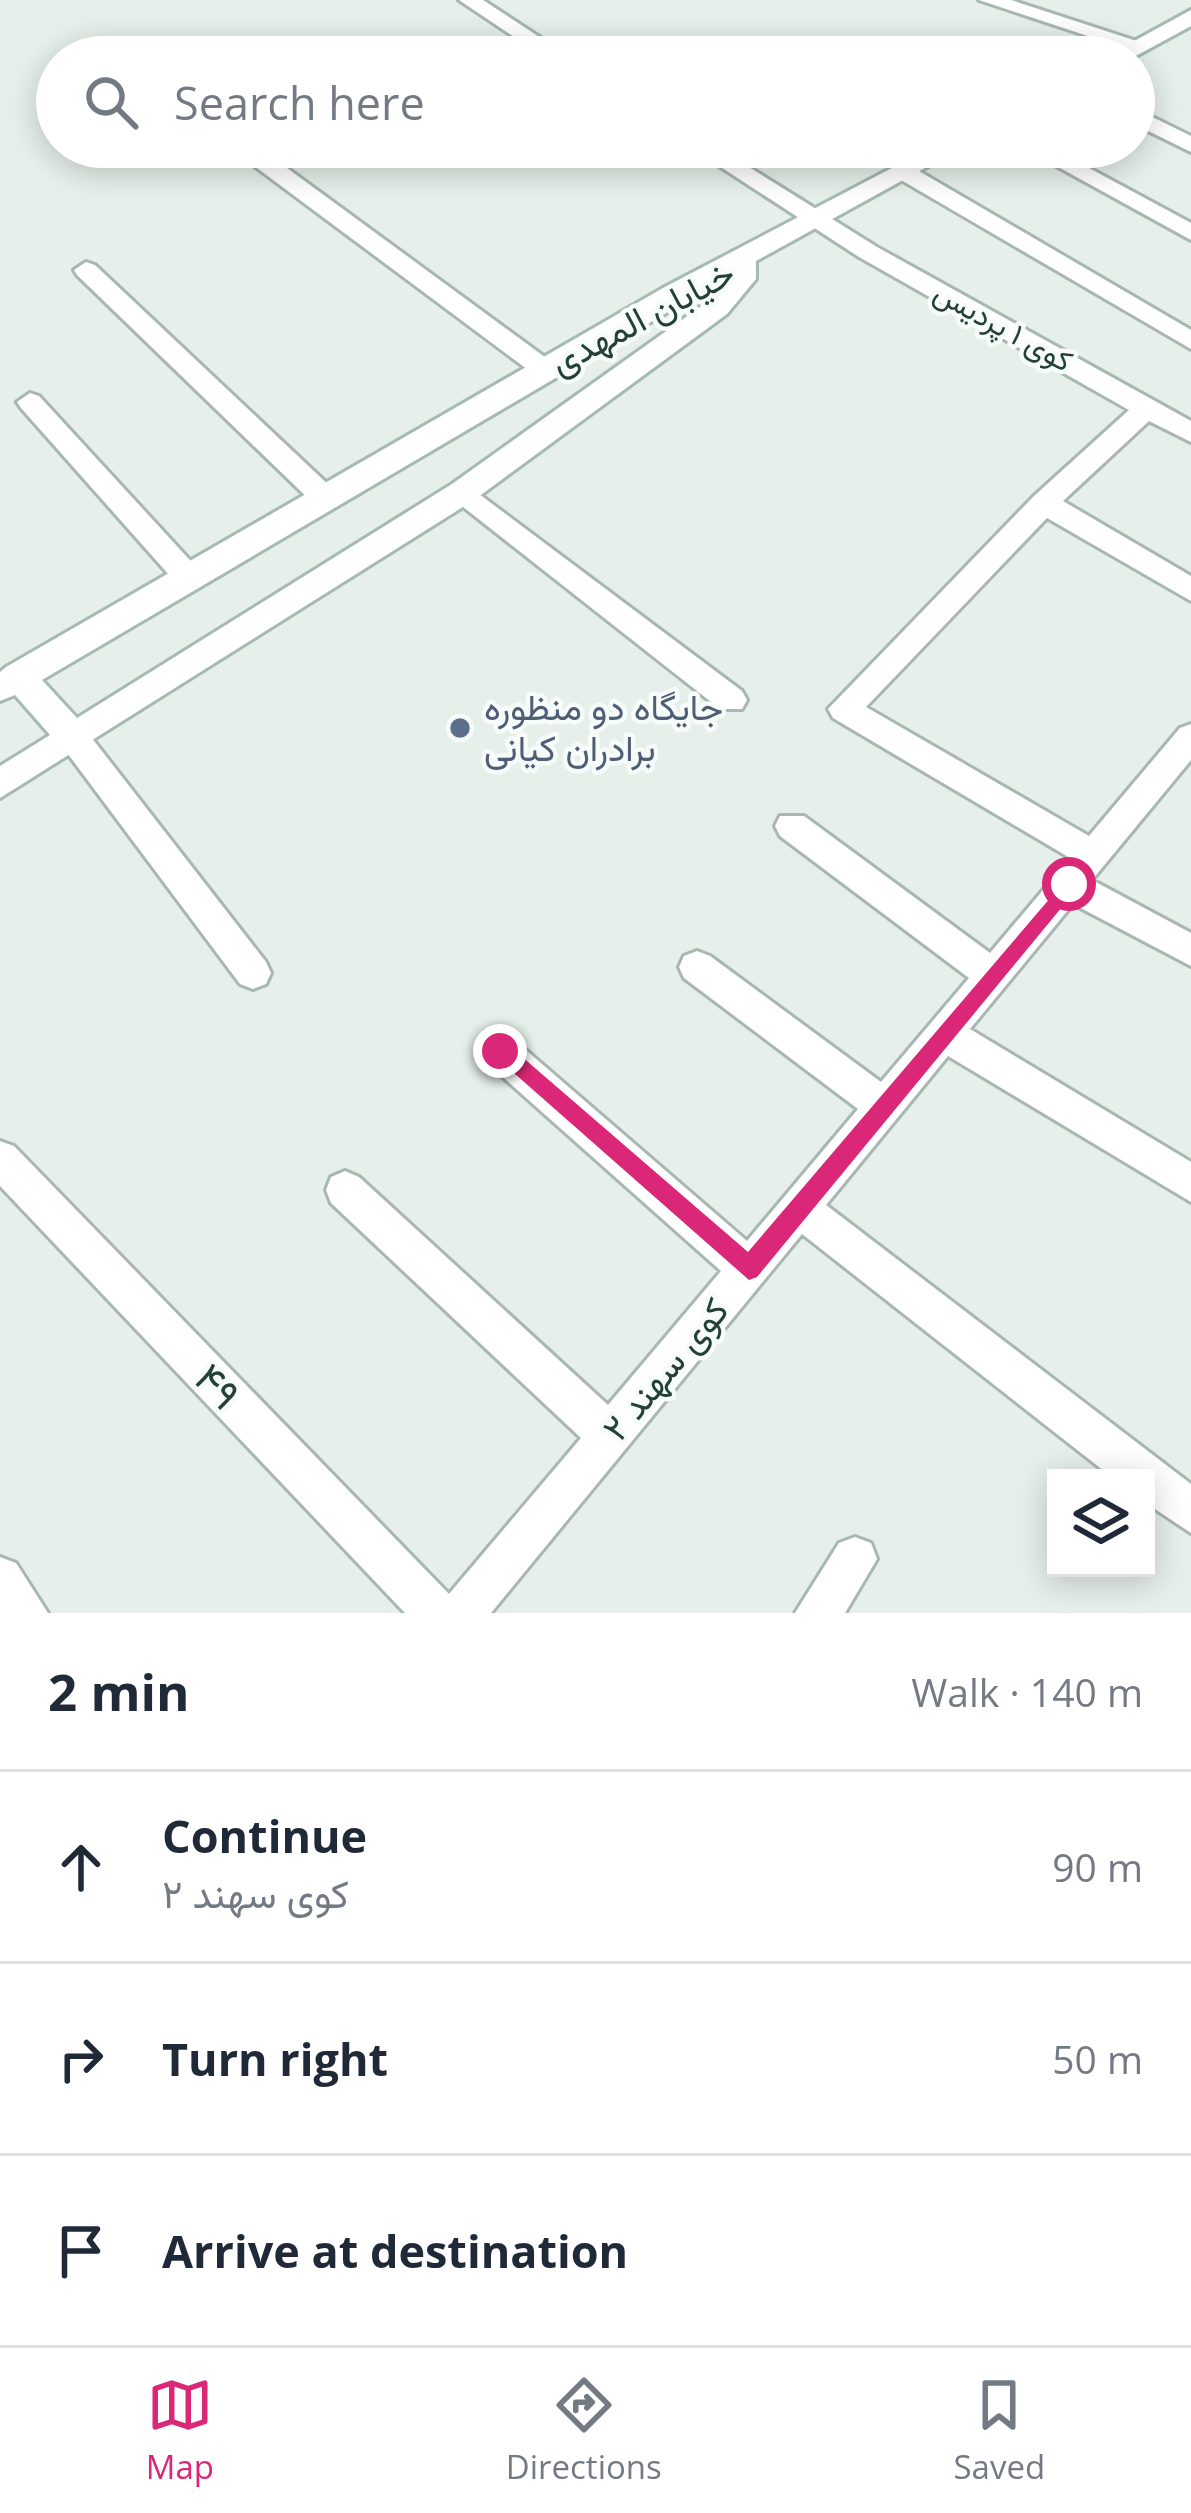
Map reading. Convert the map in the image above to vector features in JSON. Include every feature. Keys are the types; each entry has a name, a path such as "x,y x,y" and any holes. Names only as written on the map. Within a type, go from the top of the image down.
{"street":[{"path":"469,0 526,36"},
{"path":"989,0 1087,36"},
{"path":"1155,36 1191,17"},
{"path":"1155,126 1191,145"},
{"path":"273,168 544,369"},
{"name":"کوی ۱ پردیس","path":"734,168 1191,433"},
{"path":"742,257 912,168"},
{"path":"1072,168 1191,233"},
{"path":"904,172 1191,341"},
{"name":"خیابان المهدی","path":"0,784 464,492 717,308 742,279 742,257 9,682"},
{"path":"86,270 325,497"},
{"path":"29,402 188,577"},
{"path":"1147,408 1044,503 844,709 1191,951"},
{"path":"464,492 731,700"},
{"path":"1044,503 1191,590"},
{"path":"9,682 73,737 253,973"},
{"name":"کوی سهند ۲","path":"462,1613 1191,737"},
{"path":"792,826 993,976"},
{"path":"697,967 884,1106"},
{"path":"944,1034 1191,1184"},
{"path":"500,1051 749,1268"},
{"name":"۴۹","path":"0,1159 436,1613"},
{"path":"345,1190 610,1436"},
{"path":"799,1208 1191,1510"},
{"path":"818,1613 855,1559"},
{"path":"0,1579 25,1613"}],"place":[{"name":"جایگاه دو منظوره برادران کیانی","path":"460,728"}],"route":[{"path":"500,1051 749,1268 1069,884"}]}
